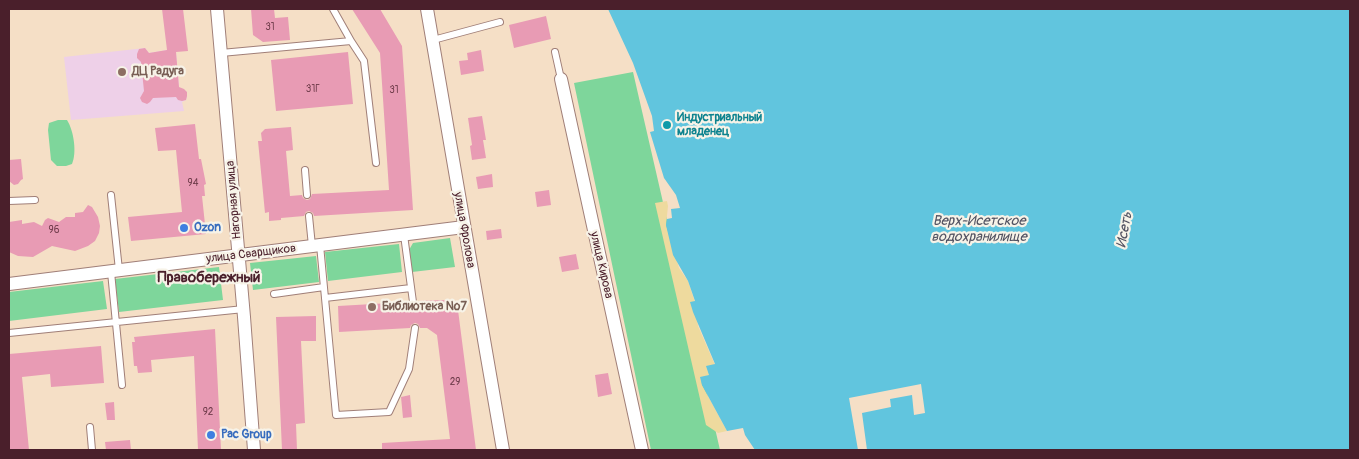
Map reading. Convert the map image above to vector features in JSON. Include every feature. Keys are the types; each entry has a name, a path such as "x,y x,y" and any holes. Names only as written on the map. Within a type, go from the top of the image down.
{"street":[{"name":"Нагорная улица","path":"217,9 244,309 254,450"},
{"name":"улица Фролова","path":"427,9 503,450"},
{"name":"улица Кирова","path":"561,79 642,450"},
{"name":"улица Сварщиков","path":"9,284 464,227"}],"lane":[{"path":"332,9 364,61 376,163"},
{"path":"433,40 500,22"},
{"path":"221,53 351,41"},
{"path":"555,52 561,79"},
{"path":"305,170 307,195"},
{"path":"111,195 116,322 122,385"},
{"path":"9,201 35,200"},
{"path":"309,216 324,288 336,415 389,412 409,370 415,328"},
{"path":"404,235 413,302"},
{"path":"274,294 324,288"},
{"path":"325,298 411,288"},
{"path":"9,333 244,309"},
{"path":"90,427 92,450"}],"shaded area":[{"name":"ДЦ Радуга","path":"145,48 149,53 167,50 176,52 179,87 187,92 186,100 182,102 184,111 71,120 64,57"}],"green space":[{"path":"633,72 720,450 651,450 574,83"},
{"path":"67,120 73,136 74,159 72,164 66,166 57,166 51,160 49,123"},
{"path":"450,238 455,267 412,272 409,250 413,243"},
{"path":"399,244 402,272 328,281 325,252"},
{"path":"316,256 319,282 253,290 250,263"},
{"path":"219,267 223,300 119,312 115,279"},
{"path":"103,281 107,309 9,321 9,292"}],"sand":[{"path":"667,201 666,225 679,268 688,281 695,302 698,326 715,365 709,375 701,378 702,385 727,431 718,433 706,425 655,203"}],"water":[{"name":"Верх-Исетское водохранилище","path":"608,9 1350,9 1350,450 755,450 745,435 743,428 727,431 702,385 700,377 709,375 706,366 715,364 693,312 690,302 695,301 688,281 673,255 666,225 667,219 672,218 671,209 680,208 676,195 664,178 650,132 654,131 652,116 633,63"}],"pier":[{"path":"921,384 925,413 914,415 912,395 890,399 891,407 862,413 867,450 858,450 849,398"}],"building":[{"path":"162,9 183,9 188,51 176,52 179,87 187,92 187,96 186,100 182,101 176,97 153,98 147,104 142,102 140,98 144,91 141,62 137,58 137,54 139,49 145,48 149,53 167,50"},
{"path":"251,9 274,9 275,18 288,17 290,40 263,42 253,35"},
{"path":"352,9 380,9 402,46 413,210 314,216 309,211 304,216 269,221 269,212 265,213 258,141 262,141 261,133 265,129 291,127 293,150 286,151 290,196 302,195 307,200 310,199 312,194 389,190 380,53"},
{"path":"546,16 551,39 514,48 509,25"},
{"path":"481,50 484,71 461,75 459,61 468,60 467,53"},
{"path":"348,52 353,104 276,111 271,60"},
{"path":"482,116 486,140 483,140 486,158 472,160 468,118"},
{"path":"195,124 199,159 201,159 206,184 204,185 205,196 202,196 206,234 131,241 128,217 182,212 176,150 158,151 155,128"},
{"path":"21,159 23,179 14,185 9,181 9,160"},
{"path":"492,174 493,187 478,189 476,177"},
{"path":"549,190 551,205 537,207 535,192"},
{"path":"88,205 92,207 98,217 100,226 95,241 88,246 75,251 52,246 33,257 18,256 9,252 9,222 22,220 22,224 34,222 42,226 48,218 59,222 66,217 75,217 75,213 83,212"},
{"path":"501,229 502,238 487,240 486,231"},
{"path":"576,254 579,269 562,272 559,257"},
{"path":"447,300 458,310 476,450 382,450 382,443 450,439 437,335 427,328 420,328 415,323 410,328 339,332 338,306 408,302 413,307 416,306 418,301"},
{"path":"316,316 316,341 301,341 305,423 296,424 297,450 282,450 276,317"},
{"path":"215,329 221,450 198,450 194,356 151,360 152,372 138,373 137,366 134,366 132,342 135,342 134,337"},
{"path":"101,346 104,383 51,387 50,374 22,377 29,450 9,450 9,354"},
{"path":"608,373 612,394 598,397 595,375"},
{"path":"410,395 412,417 403,418 401,397"},
{"path":"114,402 115,420 107,420 105,403"},
{"path":"130,440 131,450 106,450 105,442"}],"place":[{"name":"ДЦ Радуга","path":"122,72"},
{"name":"Индустриальный младенец","path":"667,125"},
{"name":"Ozon","path":"184,228"},
{"name":"Библиотека №7","path":"372,307"},
{"name":"Pac Group","path":"211,435"}],"district":[{"name":"Правобережный","path":"209,278"}],"water label":[{"name":"Исеть","path":"1125,230"}]}
